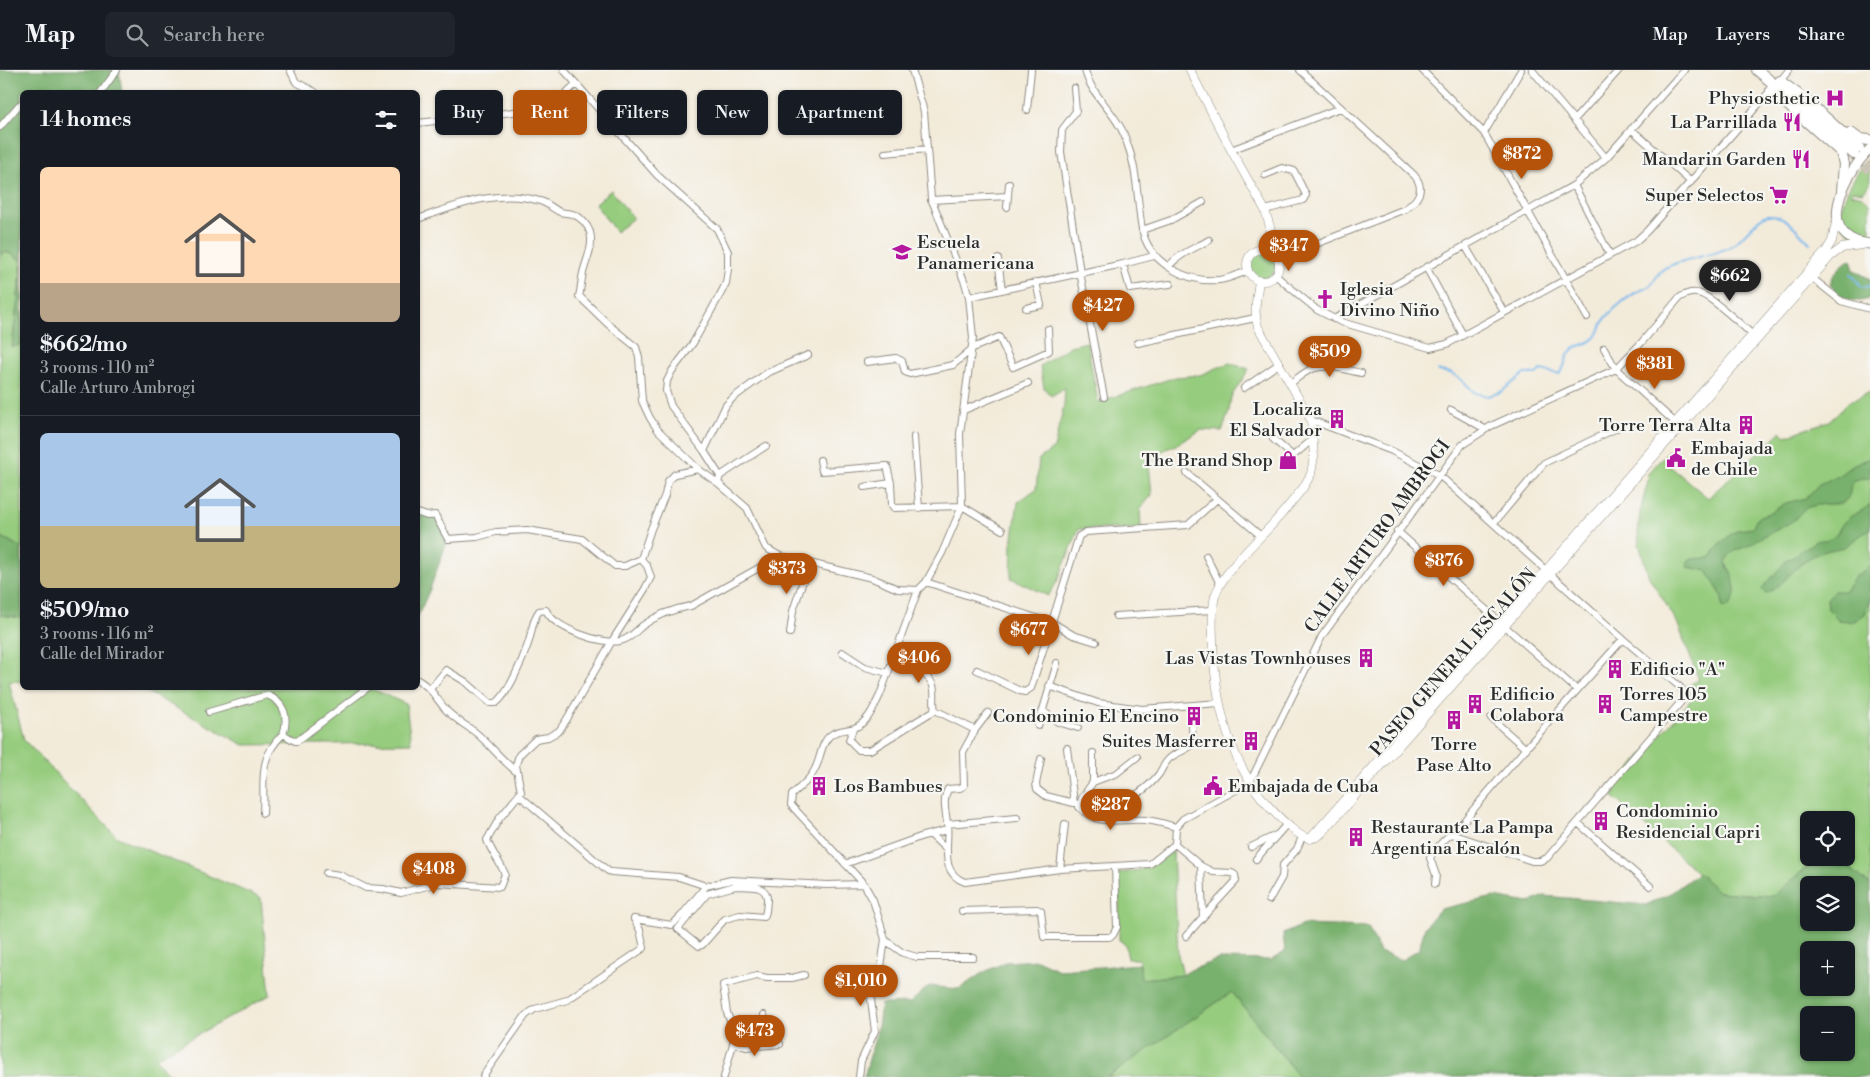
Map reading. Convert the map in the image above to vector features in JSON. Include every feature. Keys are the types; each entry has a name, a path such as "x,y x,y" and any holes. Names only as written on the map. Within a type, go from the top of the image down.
{"main road":[{"path":"1757,70 1775,85 1842,152 1844,164 1842,191"},
{"path":"1767,70 1775,85 1807,101 1861,150 1842,191 1838,204 1837,218 1839,226 1847,235 1869,244"},
{"path":"1775,85 1788,81 1859,139 1870,140"}],"street":[{"path":"103,90 118,70"},
{"path":"290,70 296,82 311,90"},
{"path":"564,70 657,175 717,229 728,252 726,283 692,343 666,381 666,391 671,406 704,450 719,479 747,508 766,548 780,556 872,578 898,589 918,590"},
{"path":"859,1077 861,1061 875,1031 871,1000 873,987 880,974 885,940 873,900 864,884 791,805 792,795 807,782 816,768 826,740 832,734 852,729 862,724 872,711 880,695 918,590 926,582 949,540 962,506 960,434 973,348 969,297 931,200 924,112 912,70"},
{"path":"1027,110 1031,70"},
{"path":"1086,70 1088,79 1098,98 1120,126 1128,146 1134,166 1142,230 1154,256 1184,275 1206,280 1224,279 1248,271"},
{"path":"1190,70 1231,150 1265,210 1270,227 1266,250"},
{"path":"1278,259 1405,209 1417,200 1419,195 1419,184 1414,175 1300,70"},
{"path":"1422,70 1484,134 1587,317"},
{"path":"1484,134 1521,70"},
{"path":"1532,70 1606,158"},
{"path":"1574,120 1619,70"},
{"path":"1334,319 1574,186 1606,158 1684,70"},
{"path":"1275,275 1317,310 1334,319 1430,348 1447,344 1632,243 1643,234 1691,182 1789,70"},
{"path":"420,123 539,109 556,102 576,84"},
{"path":"1074,88 1076,111 1062,130 1061,152 1080,272 1104,397"},
{"path":"0,127 20,105"},
{"path":"1231,150 1340,108"},
{"path":"1631,129 1691,182"},
{"path":"885,153 927,148"},
{"path":"1265,210 1303,200 1306,195 1294,171 1282,168 1266,175"},
{"path":"1007,207 1008,184"},
{"path":"1574,186 1610,255"},
{"path":"420,218 484,198 507,196 522,196 539,200 549,204 558,211 571,213 580,218 586,224 590,236 589,254 583,272 579,296 608,325 636,347 639,357 642,401 658,430 698,469 719,479"},
{"path":"931,200 1008,196"},
{"path":"1142,230 1171,220 1203,202"},
{"name":"PASEO GENERAL ESCALÓN","path":"1306,838 1318,837 1322,833 1755,337 1826,251 1832,240 1837,218"},
{"path":"1169,266 1174,260 1209,240"},
{"name":"PASEO GENERAL ESCALÓN","path":"1755,337 1831,256 1840,249 1869,244"},
{"path":"1466,247 1504,312"},
{"path":"1262,249 1273,253 1278,259 1275,275 1268,280 1259,280 1252,277 1248,271 1248,261 1253,253 1262,249"},
{"path":"969,297 1154,256"},
{"path":"998,259 1002,290"},
{"path":"1124,264 1130,289 1170,284"},
{"path":"1426,267 1463,334"},
{"path":"1812,277 1841,301 1870,309"},
{"path":"1259,280 1255,318 1258,327 1312,420 1313,466 1308,481 1220,584 1212,610 1214,662 1219,703 1226,733 1238,762 1250,782 1286,825 1306,838 1283,865 1282,878 1269,900"},
{"path":"1026,308 1041,306 1036,282"},
{"name":"CALLE ARTURO AMBROGI","path":"1250,782 1315,647 1462,445 1485,429 1616,369 1642,342 1679,298 1691,293 1701,293 1710,299 1755,337"},
{"path":"1138,343 1255,318"},
{"path":"867,362 896,358 902,360 906,372 910,374 953,365 973,348 999,337 1013,367 1050,351 1048,329"},
{"path":"1604,348 1616,369 1678,425"},
{"path":"704,450 723,411 734,397 767,372 808,355"},
{"path":"1244,388 1280,363"},
{"path":"1291,383 1306,372 1318,368 1337,368 1361,374"},
{"path":"964,410 1028,383"},
{"path":"1451,410 1485,429"},
{"path":"1312,420 1392,451 1439,475 1549,571 1623,639 1680,687 1684,695 1680,703 1549,856 1540,861 1532,861 1452,834"},
{"path":"1494,523 1544,463 1617,428"},
{"path":"914,437 919,508"},
{"path":"1273,439 1293,456 1313,439"},
{"path":"719,479 766,446"},
{"path":"820,460 822,471 887,466 892,483 892,505 894,508 962,506 1002,530"},
{"path":"420,513 427,516 435,515 448,539 476,537 496,532 527,530 582,539 615,566 626,566 641,559 665,495 668,481 675,474 698,469"},
{"path":"1187,473 1261,536"},
{"path":"864,487 892,483"},
{"path":"977,670 1025,692 1031,688 1079,536 1086,532 1188,526 1217,499"},
{"path":"1397,532 1578,690"},
{"path":"430,689 446,670 466,682 490,703 496,703 500,701 510,684 528,644 539,611 544,609 556,623 563,627 612,641 631,637 641,627 663,614 692,606 780,556"},
{"path":"1206,556 1220,584"},
{"path":"326,873 340,875 366,888 383,888 400,893 438,883 500,887 505,874 501,863 492,853 487,840 499,819 521,792 516,766 519,755 536,740 548,737 559,731 651,577 641,559"},
{"path":"790,632 793,611 809,563"},
{"path":"926,582 1052,623 1073,635 1096,642"},
{"path":"1116,616 1212,610"},
{"path":"1435,884 1436,875 1430,860 1434,851 1452,834 1623,639"},
{"path":"842,652 865,667 888,672"},
{"path":"1038,726 1056,663"},
{"path":"891,665 916,671 930,678 934,688 933,704 935,710 975,730"},
{"path":"420,682 430,689 445,709 458,721 475,732 502,761 517,772"},
{"path":"1049,686 1098,702 1142,709 1219,703"},
{"path":"283,734 297,741 364,690"},
{"path":"209,712 267,695 277,701 286,715 287,720 283,734 267,757 263,768 263,813"},
{"path":"852,729 849,740 859,750 870,750 935,710"},
{"path":"1043,710 1058,722 1078,728"},
{"path":"988,712 963,752 964,786 948,789 945,795 946,849 952,873 957,879 965,882 1060,869 1150,864 1175,844 1176,827 1183,819 1250,782"},
{"path":"1491,718 1526,749"},
{"path":"1112,821 1111,807 1123,803 1143,790 1157,776 1168,759 1193,744 1192,726"},
{"path":"1067,748 1076,803 1087,815 1112,821 1148,820 1176,827"},
{"path":"1092,753 1093,782"},
{"path":"1076,803 1093,782 1117,773 1137,758"},
{"path":"1041,759 1036,784 1037,790 1046,796 1076,803"},
{"path":"519,795 611,872 679,877 706,886 733,883 864,884"},
{"path":"845,864 930,835 947,827 1017,818"},
{"path":"1578,822 1650,886"},
{"path":"1060,869 1065,824"},
{"path":"1256,859 1286,825"},
{"path":"1252,847 1278,834"},
{"path":"930,835 946,849"},
{"path":"1175,844 1201,866 1213,872 1232,873 1236,881 1186,936"},
{"path":"962,911 1037,909 1042,911 1044,937 1109,937 1113,934 1116,927 1115,866"},
{"path":"1201,866 1203,916"},
{"path":"733,883 764,890 767,894 766,914 764,917 740,915 725,919 699,946 678,929 705,895 733,883"},
{"path":"484,1076 526,1015 535,1009 568,1000 644,948 640,930 634,919 672,925 706,886"},
{"path":"885,940 903,953 917,957 973,957"},
{"path":"724,1077 733,1043 734,1031 727,1013 723,985 757,976 792,978 804,975"},
{"path":"764,1015 772,1045"},
{"path":"733,1043 746,1047 780,1044"}],"green space":[{"path":"0,70 119,70 122,90 20,90 20,260 12,254 4,252 0,255"},
{"path":"1870,157 1870,184 1863,192 1852,190 1851,193 1862,196 1870,203 1870,238 1862,238 1851,234 1844,227 1841,217 1842,206 1851,183"},
{"path":"611,190 633,218 616,232 595,204"},
{"path":"4,252 12,254 20,260 20,278 12,347 20,345 20,547 0,536 0,255"},
{"path":"1263,252 1272,256 1276,265 1272,274 1263,278 1254,274 1250,265 1254,256"},
{"path":"1851,259 1854,270 1870,279 1870,298 1853,301 1838,293 1830,285 1832,277 1837,270"},
{"path":"20,281 20,345 12,347"},
{"path":"1087,342 1098,402 1176,377 1200,375 1229,363 1249,369 1231,397 1229,412 1222,431 1201,430 1162,451 1149,463 1152,495 1140,509 1141,529 1079,529 1057,582 1048,596 1011,578 1012,544 1018,502 1036,489 1039,459 1054,448 1064,405 1065,388 1051,396 1044,388 1040,366 1070,346"},
{"path":"1870,392 1870,885 1847,866 1855,866 1855,811 1800,811 1800,866 1809,866 1774,896 1719,892 1609,793 1692,699 1687,686 1699,680 1677,622 1649,577 1639,544 1640,512 1649,477 1647,475 1668,451 1665,462 1708,498 1781,431 1786,436 1831,420 1847,403"},
{"path":"1870,458 1870,478 1854,481 1846,500 1840,504 1807,508 1790,523 1735,551 1729,556 1726,563 1733,578 1735,592 1731,605 1727,608 1722,607 1722,596 1707,571 1688,567 1687,563 1690,559 1710,558 1721,543 1738,530 1753,528 1756,519 1760,516 1786,503 1806,498 1819,484 1838,476 1854,464"},
{"path":"1870,504 1870,529 1844,547 1813,556 1800,565 1774,589 1765,593 1762,589 1786,561 1814,542 1832,538 1847,519"},
{"path":"420,513 435,515 448,539 420,612"},
{"path":"0,536 20,547 20,618 0,615"},
{"path":"1870,566 1870,599 1865,614 1853,622 1839,620 1828,609 1827,599 1834,591 1845,591 1855,577"},
{"path":"0,615 20,618 20,681 9,682 24,740 117,837 261,898 270,995 155,1058 171,1077 0,1077"},
{"path":"144,690 374,690 406,704 411,743 244,745"},
{"path":"1173,851 1178,955 1183,975 1140,979 1139,959 1128,959 1125,944 1119,940 1119,873 1148,867"},
{"path":"1809,866 1847,866 1870,885 1870,1077 1299,1077 1232,992 1107,1077 864,1077 878,1027 881,1004 910,1003 929,986 959,989 982,973 1006,962 1037,960 1059,970 1140,964 1141,979 1183,975 1188,971 1219,959 1271,960 1285,952 1283,934 1303,925 1368,927 1380,952 1402,960 1419,949 1425,927 1440,909 1494,897 1529,903 1544,896 1646,905 1671,893 1698,873 1719,892 1773,896"},
{"path":"1232,992 1299,1077 1107,1077"}],"waterway":[{"path":"1438,371 1451,373 1463,381 1475,393 1488,396 1501,392 1524,374 1536,374 1541,370 1560,374 1569,353 1595,338 1610,313 1631,296 1650,285 1665,268 1682,261 1717,252 1733,245 1764,216 1774,215 1786,220 1810,243"},
{"path":"1851,274 1862,287 1870,286"}],"tunnel":[{"path":"1854,155 1870,170"}],"place":[{"name":"Physiosthetic","path":"1835,98"},
{"name":"La Parrillada","path":"1792,122"},
{"name":"Mandarin Garden","path":"1801,159"},
{"name":"Super Selectos","path":"1779,195"},
{"name":"Escuela Panamericana","path":"902,252"},
{"name":"Iglesia Divino Niño","path":"1325,299"},
{"name":"Localiza El Salvador","path":"1337,419"},
{"name":"Torre Terra Alta","path":"1746,425"},
{"name":"Embajada de Chile","path":"1676,458"},
{"name":"The Brand Shop","path":"1288,460"},
{"name":"Las Vistas Townhouses","path":"1366,658"},
{"name":"Edificio \"A\"","path":"1615,669"},
{"name":"Edificio Colabora","path":"1475,704"},
{"name":"Torres 105 Campestre","path":"1605,704"},
{"name":"Condominio El Encino","path":"1194,716"},
{"name":"Torre Pase Alto","path":"1454,720"},
{"name":"Suites Masferrer","path":"1251,741"},
{"name":"Los Bambues","path":"819,786"},
{"name":"Embajada de Cuba","path":"1213,786"},
{"name":"Condominio Residencial Capri","path":"1601,821"},
{"name":"Restaurante La Pampa Argentina Escalón","path":"1356,837"}]}
